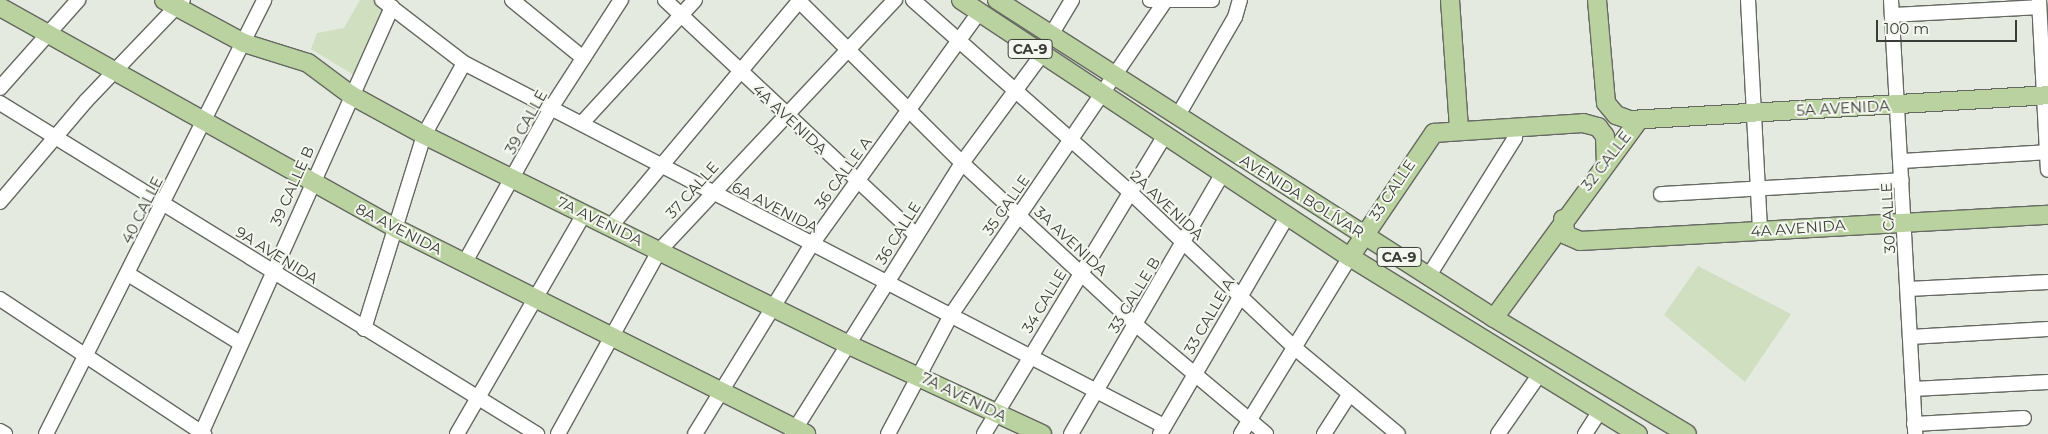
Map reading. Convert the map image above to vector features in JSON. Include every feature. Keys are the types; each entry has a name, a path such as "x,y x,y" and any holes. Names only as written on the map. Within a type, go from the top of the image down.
{"main road":[{"name":"AVENIDA BOLÍVAR","path":"961,0 978,14 1041,56 1350,257 1539,375 1638,434"},
{"name":"AVENIDA BOLÍVAR","path":"998,0 1113,78 1364,234 1428,277 1686,434"},
{"path":"1450,0 1459,129 1516,127 1570,122 1592,124 1602,131 1607,144 1606,160"},
{"name":"32 CALLE","path":"1494,318 1606,160 1638,121 1611,112 1604,86 1598,0"},
{"name":"7A AVENIDA","path":"174,2 244,43 308,64 351,95 424,135 847,344 921,376 996,414 1042,434"},
{"name":"8A AVENIDA","path":"0,7 203,124 396,228 724,391 798,432"},
{"path":"1570,122 1593,110 1604,86"},
{"name":"5A AVENIDA","path":"1638,121 2046,95"},
{"name":"33 CALLE","path":"1350,257 1425,141 1443,130 1459,129"},
{"name":"4A AVENIDA","path":"1563,219 1565,233 1576,241 2048,214"}],"street":[{"path":"0,88 78,0"},
{"name":"40 CALLE","path":"46,434 88,355 264,0"},
{"path":"512,0 583,58"},
{"name":"39 CALLE","path":"465,262 551,108 621,0"},
{"name":"4A AVENIDA","path":"665,0 738,72 916,235"},
{"path":"582,123 695,0"},
{"path":"611,226 658,165 799,0"},
{"name":"3A AVENIDA","path":"799,0 962,163 1135,324 1249,422 1266,434"},
{"name":"37 CALLE","path":"558,434 614,336 659,251 711,192 850,50 895,0"},
{"name":"2A AVENIDA","path":"913,0 1070,142 1130,192 1295,348 1398,434"},
{"path":"1051,35 1072,0"},
{"path":"1150,0 1164,3 1212,0"},
{"path":"1177,117 1236,17 1240,0"},
{"path":"1748,0 1760,230"},
{"name":"30 CALLE","path":"1891,0 1905,221 1915,429"},
{"path":"0,201 56,135 114,74 174,2"},
{"name":"35 CALLE","path":"888,434 921,376 951,315 1164,3"},
{"name":"6A AVENIDA","path":"387,4 464,63 582,123 658,165 1031,354 1097,389 1162,430"},
{"name":"39 CALLE B","path":"202,434 272,271 351,95 387,4"},
{"path":"1892,15 2039,4 2046,95 2048,170"},
{"name":"36 CALLE A","path":"695,434 724,391 812,244 978,14"},
{"name":"36 CALLE","path":"798,432 847,344 962,163 1041,56"},
{"path":"364,329 424,135 464,63"},
{"name":"9A AVENIDA","path":"0,103 56,135 478,401 537,434"},
{"path":"1428,277 1515,138 1516,127"},
{"name":"34 CALLE","path":"984,434 1165,135"},
{"path":"1901,161 2047,152"},
{"name":"33 CALLE B","path":"1071,434 1184,244 1223,173"},
{"path":"1661,194 1902,180"},
{"path":"457,434 478,401 584,214"},
{"name":"33 CALLE A","path":"1162,430 1193,374 1288,215"},
{"name":"33 CALLE","path":"1241,434 1350,257"},
{"path":"128,274 240,344"},
{"path":"1908,290 2048,282"},
{"path":"0,299 88,355 202,434"},
{"path":"1910,337 2048,329"},
{"path":"1498,434 1539,375"},
{"path":"1913,389 2048,382"},
{"path":"1324,434 1349,395"},
{"path":"1585,434 1600,411"},
{"path":"1915,429 2024,418"},
{"path":"0,431 5,434"}],"green space":[{"path":"360,0 374,0 384,7 354,75 311,49 317,33 344,28"},
{"path":"1698,266 1791,314 1745,382 1664,315"}]}
